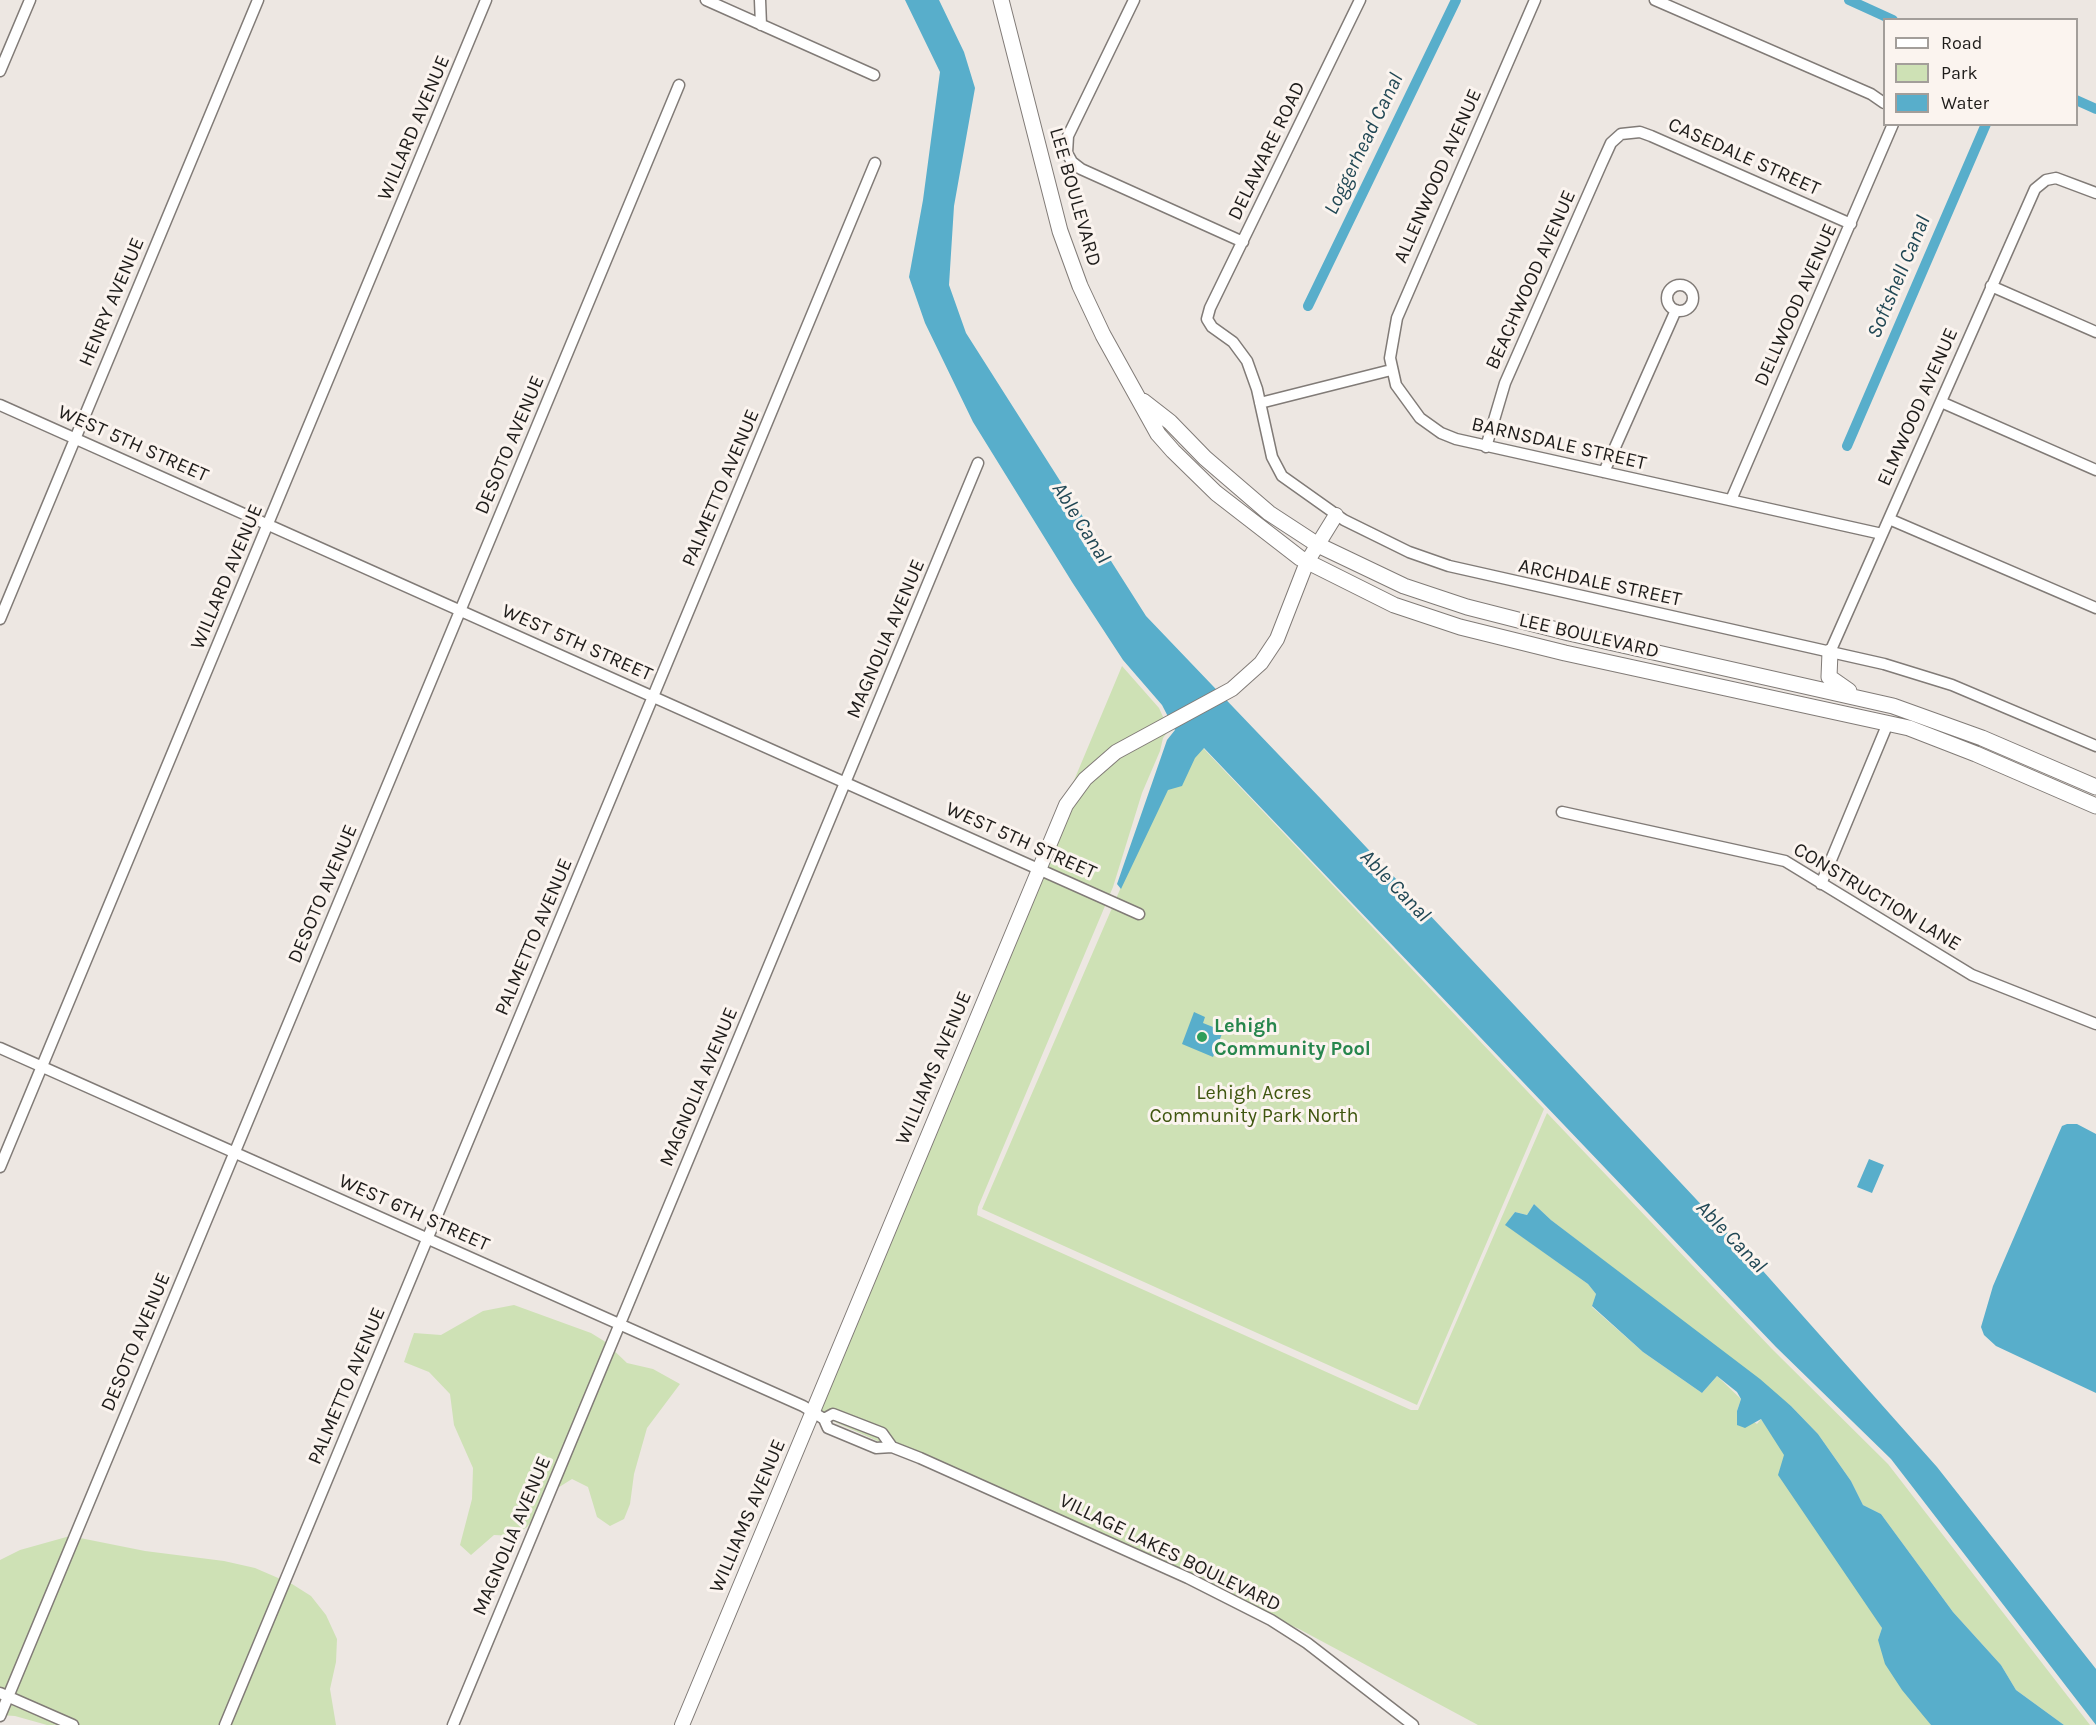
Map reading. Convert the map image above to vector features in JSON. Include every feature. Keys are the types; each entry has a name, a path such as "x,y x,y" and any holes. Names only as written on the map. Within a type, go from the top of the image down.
{"main road":[{"name":"LEE BOULEVARD","path":"1001,0 1068,255 1092,312 1136,395 1158,434 1193,473 1307,562 1366,593 1417,614 1565,653 1888,723 1938,738 2096,806"},
{"name":"LEE BOULEVARD","path":"1136,395 1170,422 1205,458 1269,513 1318,545 1376,575 1425,595 1569,633 1893,706 1982,738 2096,787"},
{"path":"1798,683 1813,675 1830,652"},
{"path":"1830,652 1831,680 1859,697"},
{"path":"1654,672 1660,663 1733,678 1753,673"},
{"path":"1888,723 1893,706"},
{"path":"2068,794 2073,790 2096,797"}],"street":[{"path":"0,71 30,0"},
{"name":"HENRY AVENUE","path":"0,619 258,0"},
{"name":"WILLARD AVENUE","path":"0,1167 486,0"},
{"path":"706,0 874,75"},
{"path":"760,0 761,25"},
{"path":"1134,0 1068,136 1067,153 1072,162 1081,169 1243,242"},
{"name":"DELAWARE ROAD","path":"1207,319 1210,308 1360,0"},
{"name":"ALLENWOOD AVENUE","path":"1391,370 1391,346 1396,318 1536,0"},
{"path":"1655,0 1871,94 1883,102"},
{"name":"DESOTO AVENUE","path":"0,1716 4,1695 234,1153 679,85"},
{"name":"DELLWOOD AVENUE","path":"1731,500 1892,126"},
{"name":"CASEDALE STREET","path":"1621,134 1640,132 1651,136 1851,224"},
{"name":"BEACHWOOD AVENUE","path":"1486,447 1505,383 1611,143 1621,134"},
{"name":"PALMETTO AVENUE","path":"225,1725 875,163"},
{"name":"ELMWOOD AVENUE","path":"1830,652 2027,202 2035,189 2046,180 2056,178 2096,193"},
{"path":"1991,286 2096,332"},
{"path":"1604,472 1676,310"},
{"name":"ARCHDALE STREET","path":"1207,319 1212,327 1241,351 1252,375 1276,467 1290,484 1336,515 1409,552 1449,566 1884,664 1952,686 2096,746"},
{"path":"1260,403 1391,370"},
{"name":"BARNSDALE STREET","path":"1391,370 1396,385 1412,409 1429,426 1456,439 1882,534"},
{"path":"1941,402 2096,470"},
{"name":"WEST 5TH STREET","path":"0,405 1140,914"},
{"name":"MAGNOLIA AVENUE","path":"453,1725 978,463"},
{"name":"WILLIAMS AVENUE","path":"682,1725 818,1416 1038,868 1066,805 1086,779 1116,752 1232,689 1261,663 1270,651 1307,562 1336,515"},
{"path":"1889,519 2096,608"},
{"path":"1821,884 1888,723"},
{"name":"CONSTRUCTION LANE","path":"1562,812 1772,856 1785,861 1972,975 2096,1024"},
{"name":"WEST 6TH STREET","path":"0,1048 803,1406 818,1416"},
{"name":"VILLAGE LAKES BOULEVARD","path":"818,1416 833,1414 882,1433 892,1447 1166,1568 1270,1620 1307,1643 1413,1725"},
{"path":"4,1695 73,1725"}],"green space":[{"path":"1122,666 1159,708 1164,719 1070,790"},
{"path":"1170,729 1163,738 1160,751 1142,793 1113,887 978,1207 977,1215 1411,1410 1418,1410 1547,1113 1773,1350 1888,1464 2090,1725 2064,1725 2016,1690 2001,1665 1953,1612 1881,1514 1863,1505 1851,1481 1818,1434 1791,1406 1551,1220 1534,1204 1527,1215 1515,1212 1506,1225 1588,1284 1596,1294 1592,1307 1643,1352 1702,1393 1717,1376 1741,1399 1737,1411 1757,1424 1761,1419 1779,1444 1882,1628 1878,1640 1931,1725 1478,1725 1299,1629 817,1414 1071,807 1089,783 1119,757"},
{"name":"Lehigh Acres Community Park North","path":"1188,732 1544,1109 1417,1405 982,1209"},
{"path":"514,1305 591,1333 604,1341 627,1363 653,1369 680,1384 647,1428 634,1474 630,1504 624,1519 610,1526 597,1517 588,1487 572,1479 556,1489 527,1527 514,1536 494,1535 471,1555 460,1545 472,1499 473,1468 454,1425 450,1394 429,1372 404,1362 414,1333 441,1335 483,1311"},
{"path":"70,1536 145,1551 224,1561 255,1568 292,1584 311,1596 326,1615 337,1639 336,1662 330,1689 336,1725 47,1725 15,1716 0,1715 0,1560 20,1550"}],"water":[{"name":"Able Canal","path":"905,0 939,0 964,52 975,88 954,206 949,285 966,333 1146,616 1322,800 1755,1262 1937,1467 2096,1669 2096,1725 1891,1459 1776,1347 1204,748 1195,758 1182,786 1168,790 1121,889 1117,884 1167,740 1175,730 1162,705 1123,660 973,422 925,323 909,277 923,200 940,72"},
{"name":"Lehigh Community Pool","path":"1194,1012 1205,1017 1203,1023 1223,1031 1213,1057 1182,1044"},
{"path":"2077,1124 2096,1134 2096,1393 1996,1346 1984,1335 1981,1327 1993,1286 2062,1126"},
{"path":"1869,1159 1884,1165 1872,1193 1857,1187"},
{"path":"1534,1204 1551,1220 1760,1379 1791,1406 1818,1434 1851,1481 1863,1505 1881,1514 1953,1612 2001,1665 2016,1690 2064,1725 1931,1725 1902,1690 1885,1664 1878,1640 1882,1628 1778,1475 1784,1455 1761,1419 1745,1428 1737,1425 1737,1411 1741,1399 1737,1392 1717,1376 1702,1393 1643,1352 1592,1306 1596,1294 1588,1284 1505,1225 1515,1212 1527,1215"}],"waterway":[{"name":"Loggerhead Canal","path":"1308,306 1456,0"},
{"path":"1849,0 1889,18"},
{"path":"2078,101 2096,109"},
{"name":"Softshell Canal","path":"1847,446 1985,126"}],"place":[{"name":"Lehigh Community Pool","path":"1202,1037"}]}
